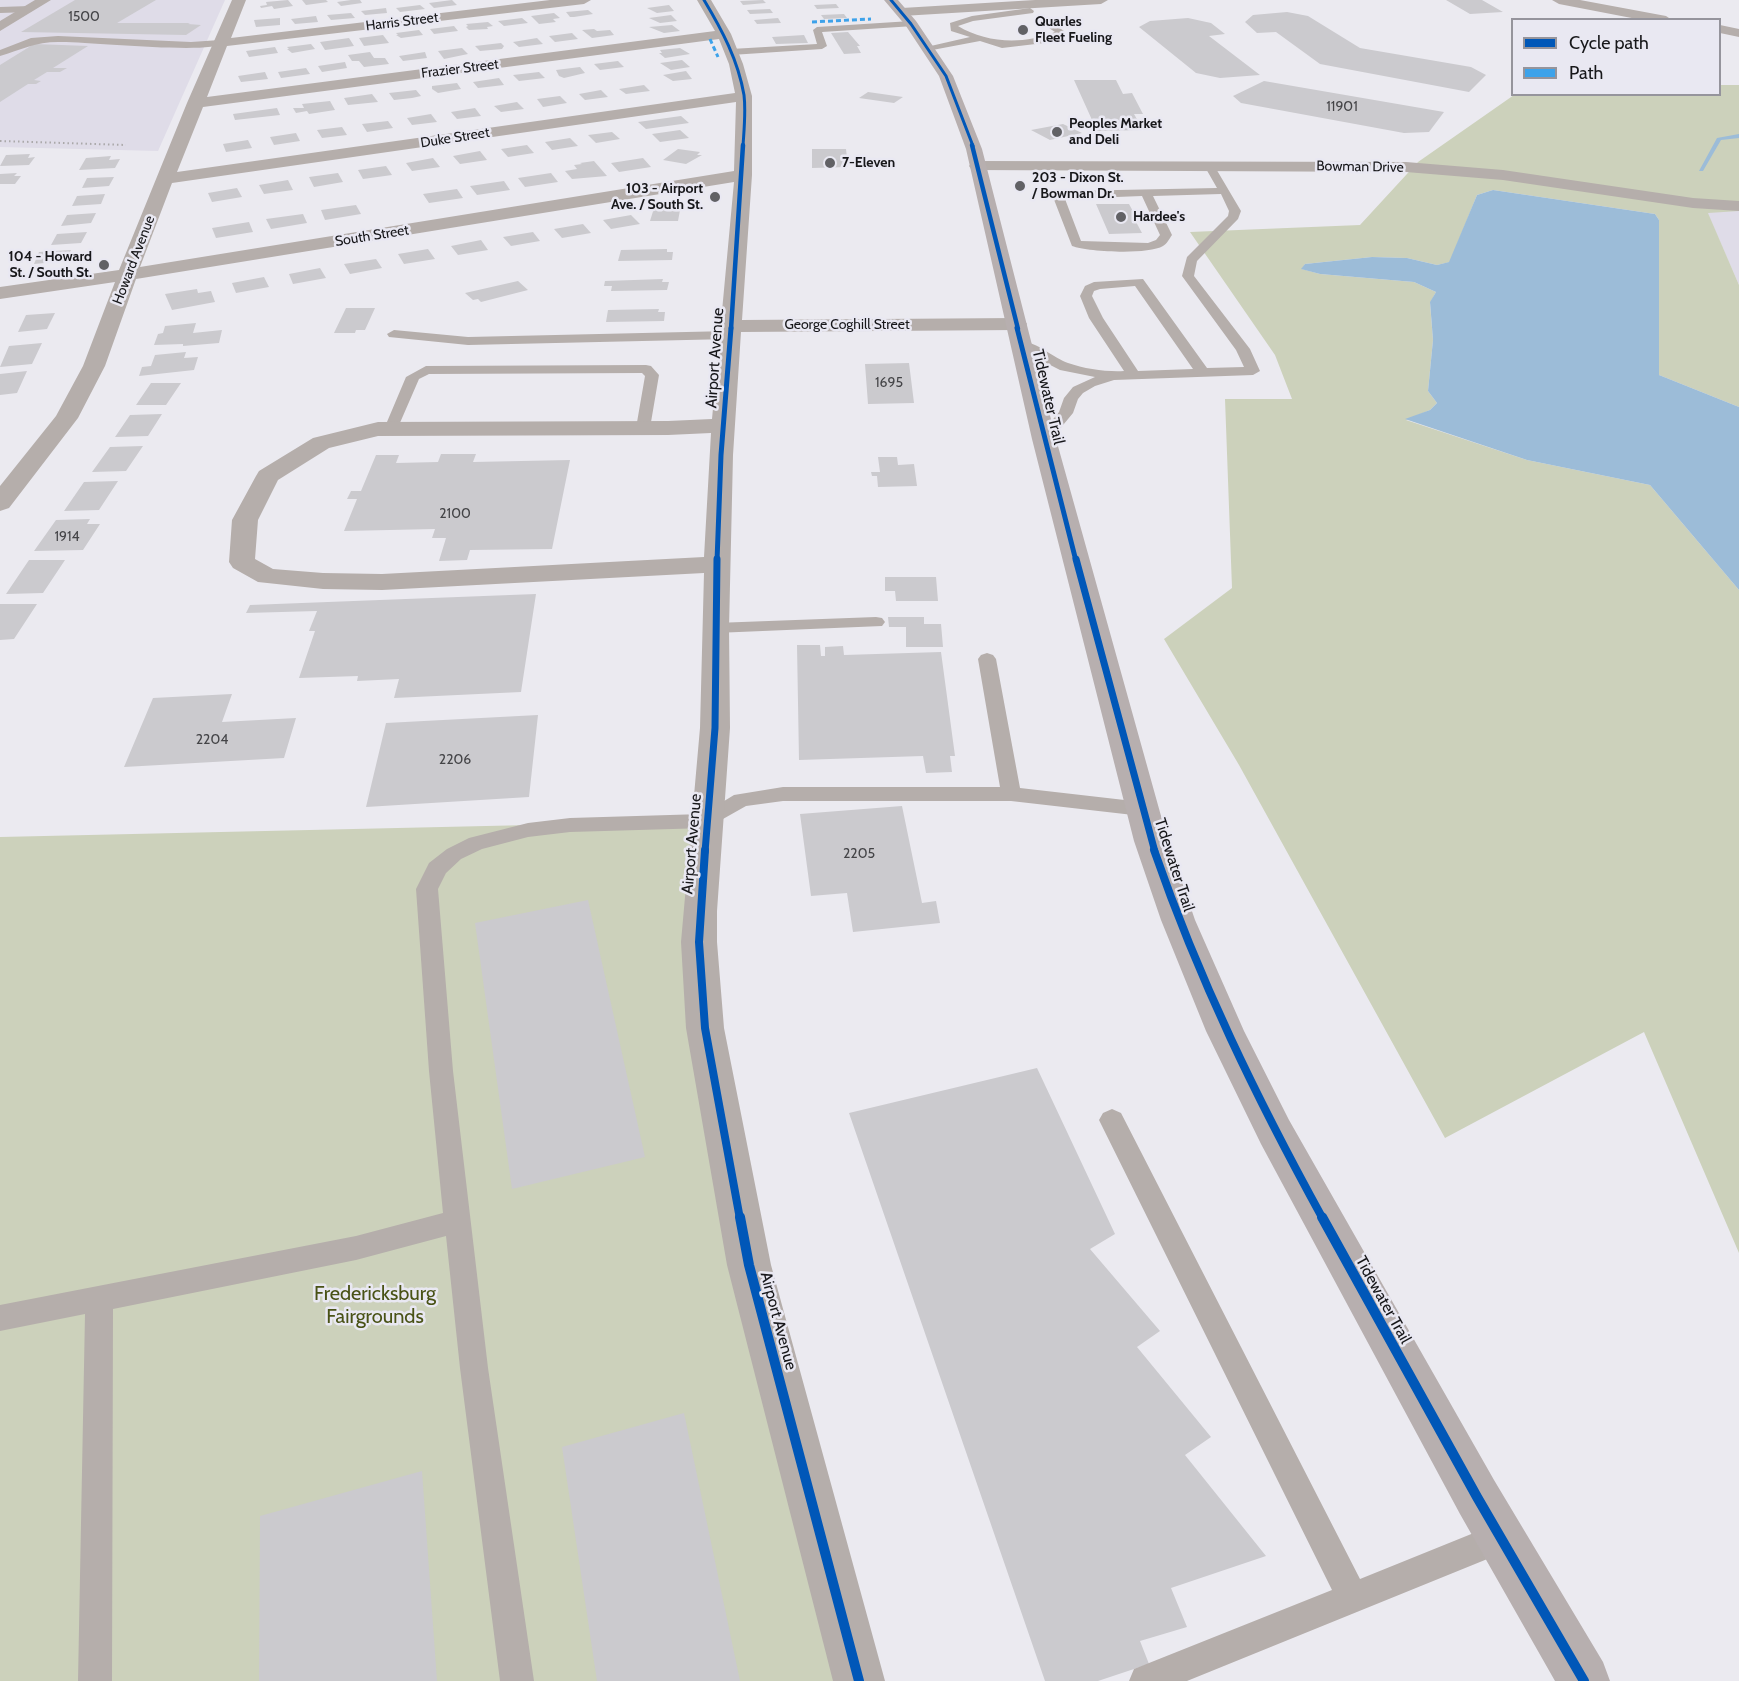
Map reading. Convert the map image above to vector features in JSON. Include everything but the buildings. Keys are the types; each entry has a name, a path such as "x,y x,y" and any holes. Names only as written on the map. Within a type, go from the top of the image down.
{"main road":[{"name":"Tidewater Trail","path":"901,12 946,76 959,105 978,166 1044,439 1143,809 1178,920 1225,1031 1281,1142 1501,1538 1584,1681"}],"street":[{"path":"0,27 44,0"},
{"name":"Howard Avenue","path":"0,503 66,418 94,366 195,103 239,0"},
{"name":"Harris Street","path":"220,43 584,0"},
{"name":"Airport Avenue","path":"704,0 724,34 744,96 743,175 723,425 715,628 715,728 699,942 705,1028 749,1265 859,1681"},
{"path":"901,12 1026,8 1058,1 1101,0"},
{"path":"1558,0 1655,18"},
{"path":"1721,29 1739,33"},
{"name":"Frazier Street","path":"195,103 724,34"},
{"name":"Duke Street","path":"165,179 744,96"},
{"name":"Bowman Drive","path":"978,166 1363,166 1458,171 1693,203 1739,206"},
{"name":"South Street","path":"0,293 127,276 743,175"},
{"name":"George Coghill Street","path":"731,330 962,324 1020,334"},
{"path":"717,564 382,582 323,581 267,576 242,562 245,520 268,476 321,443 378,429 643,428 723,425"}],"lane":[{"path":"1026,8 1061,33 1044,40 1002,45 954,29 971,27 989,21 988,17 1026,8"},
{"path":"0,10 30,9"},
{"path":"731,52 822,46 817,30 901,12"},
{"path":"1033,23 1043,20"},
{"path":"927,48 1002,32"},
{"path":"0,53 31,41 58,39 179,45 220,43"},
{"path":"1020,334 1065,368 1112,376 1253,371 1243,349 1188,276 1191,260 1234,217 1235,211 1210,167"},
{"path":"1147,194 1166,235 1160,243 1150,247 1084,246 1076,243 1059,197 1068,194 1225,192"},
{"path":"1134,376 1096,318 1086,296 1089,289 1098,285 1139,282 1203,373"},
{"path":"394,334 468,341 731,330"},
{"path":"391,429 413,377 426,370 646,369 652,375 643,428"},
{"path":"1044,439 1066,413 1071,398 1078,390 1090,382 1112,376"},
{"path":"715,628 876,622"},
{"path":"987,659 1011,794"},
{"path":"518,1681 474,1368 441,1071 428,889 437,868 454,854 476,843 528,831 570,825 708,821 741,800 783,794 1011,794 1143,809"},
{"path":"1112,1120 1353,1598"},
{"path":"0,1318 356,1248 458,1221"},
{"path":"95,1681 99,1299"},
{"path":"1146,1681 1501,1538"}],"shaded area":[{"path":"0,0 225,0 158,151 0,147"},
{"path":"1739,199 1739,285 1707,212"}],"green space":[{"path":"1721,85 1739,85 1739,211 1708,213 1739,285 1739,407 1659,375 1659,220 1655,214 1493,190 1477,195 1450,262 1437,265 1407,258 1372,257 1305,264 1302,269 1320,274 1414,282 1436,292 1430,303 1433,340 1428,391 1437,403 1430,410 1406,420 1527,460 1650,485 1739,590 1739,1253 1644,1032 1445,1138 1239,765 1164,639 1232,588 1225,399 1292,399 1275,355 1190,232 1360,225 1418,162 1513,96 1721,96"},
{"name":"Fredericksburg Fairgrounds","path":"707,821 699,942 859,1681 0,1681 0,837"}],"water":[{"path":"1493,190 1655,214 1659,220 1659,375 1739,407 1739,590 1650,485 1527,460 1405,419 1430,410 1437,403 1428,391 1433,340 1430,302 1436,292 1414,282 1320,274 1301,269 1305,264 1372,257 1407,258 1437,265 1449,262 1477,195"}],"waterway":[{"path":"1701,170 1719,139 1739,136"}],"railway":[{"path":"0,141 126,145"}],"marked path":[{"path":"812,22 871,19"},
{"path":"710,39 718,57"}],"cycle path":[{"path":"704,0 724,34 736,64 744,96 743,175 721,455 715,628 715,728 700,911 699,942 705,1028 749,1265 859,1681"},
{"path":"891,0 911,24 946,76 974,149 1044,439 1151,841 1178,920 1225,1031 1275,1132 1477,1497 1584,1681"}],"place":[{"name":"Quarles Fleet Fueling","path":"1023,30"},
{"name":"Peoples Market and Deli","path":"1057,132"},
{"name":"7-Eleven","path":"830,163"},
{"name":"203 - Dixon St. / Bowman Dr.","path":"1020,186"},
{"name":"103 - Airport Ave. / South St.","path":"715,197"},
{"name":"Hardee's","path":"1121,217"},
{"name":"104 - Howard St. / South St.","path":"104,265"}]}
